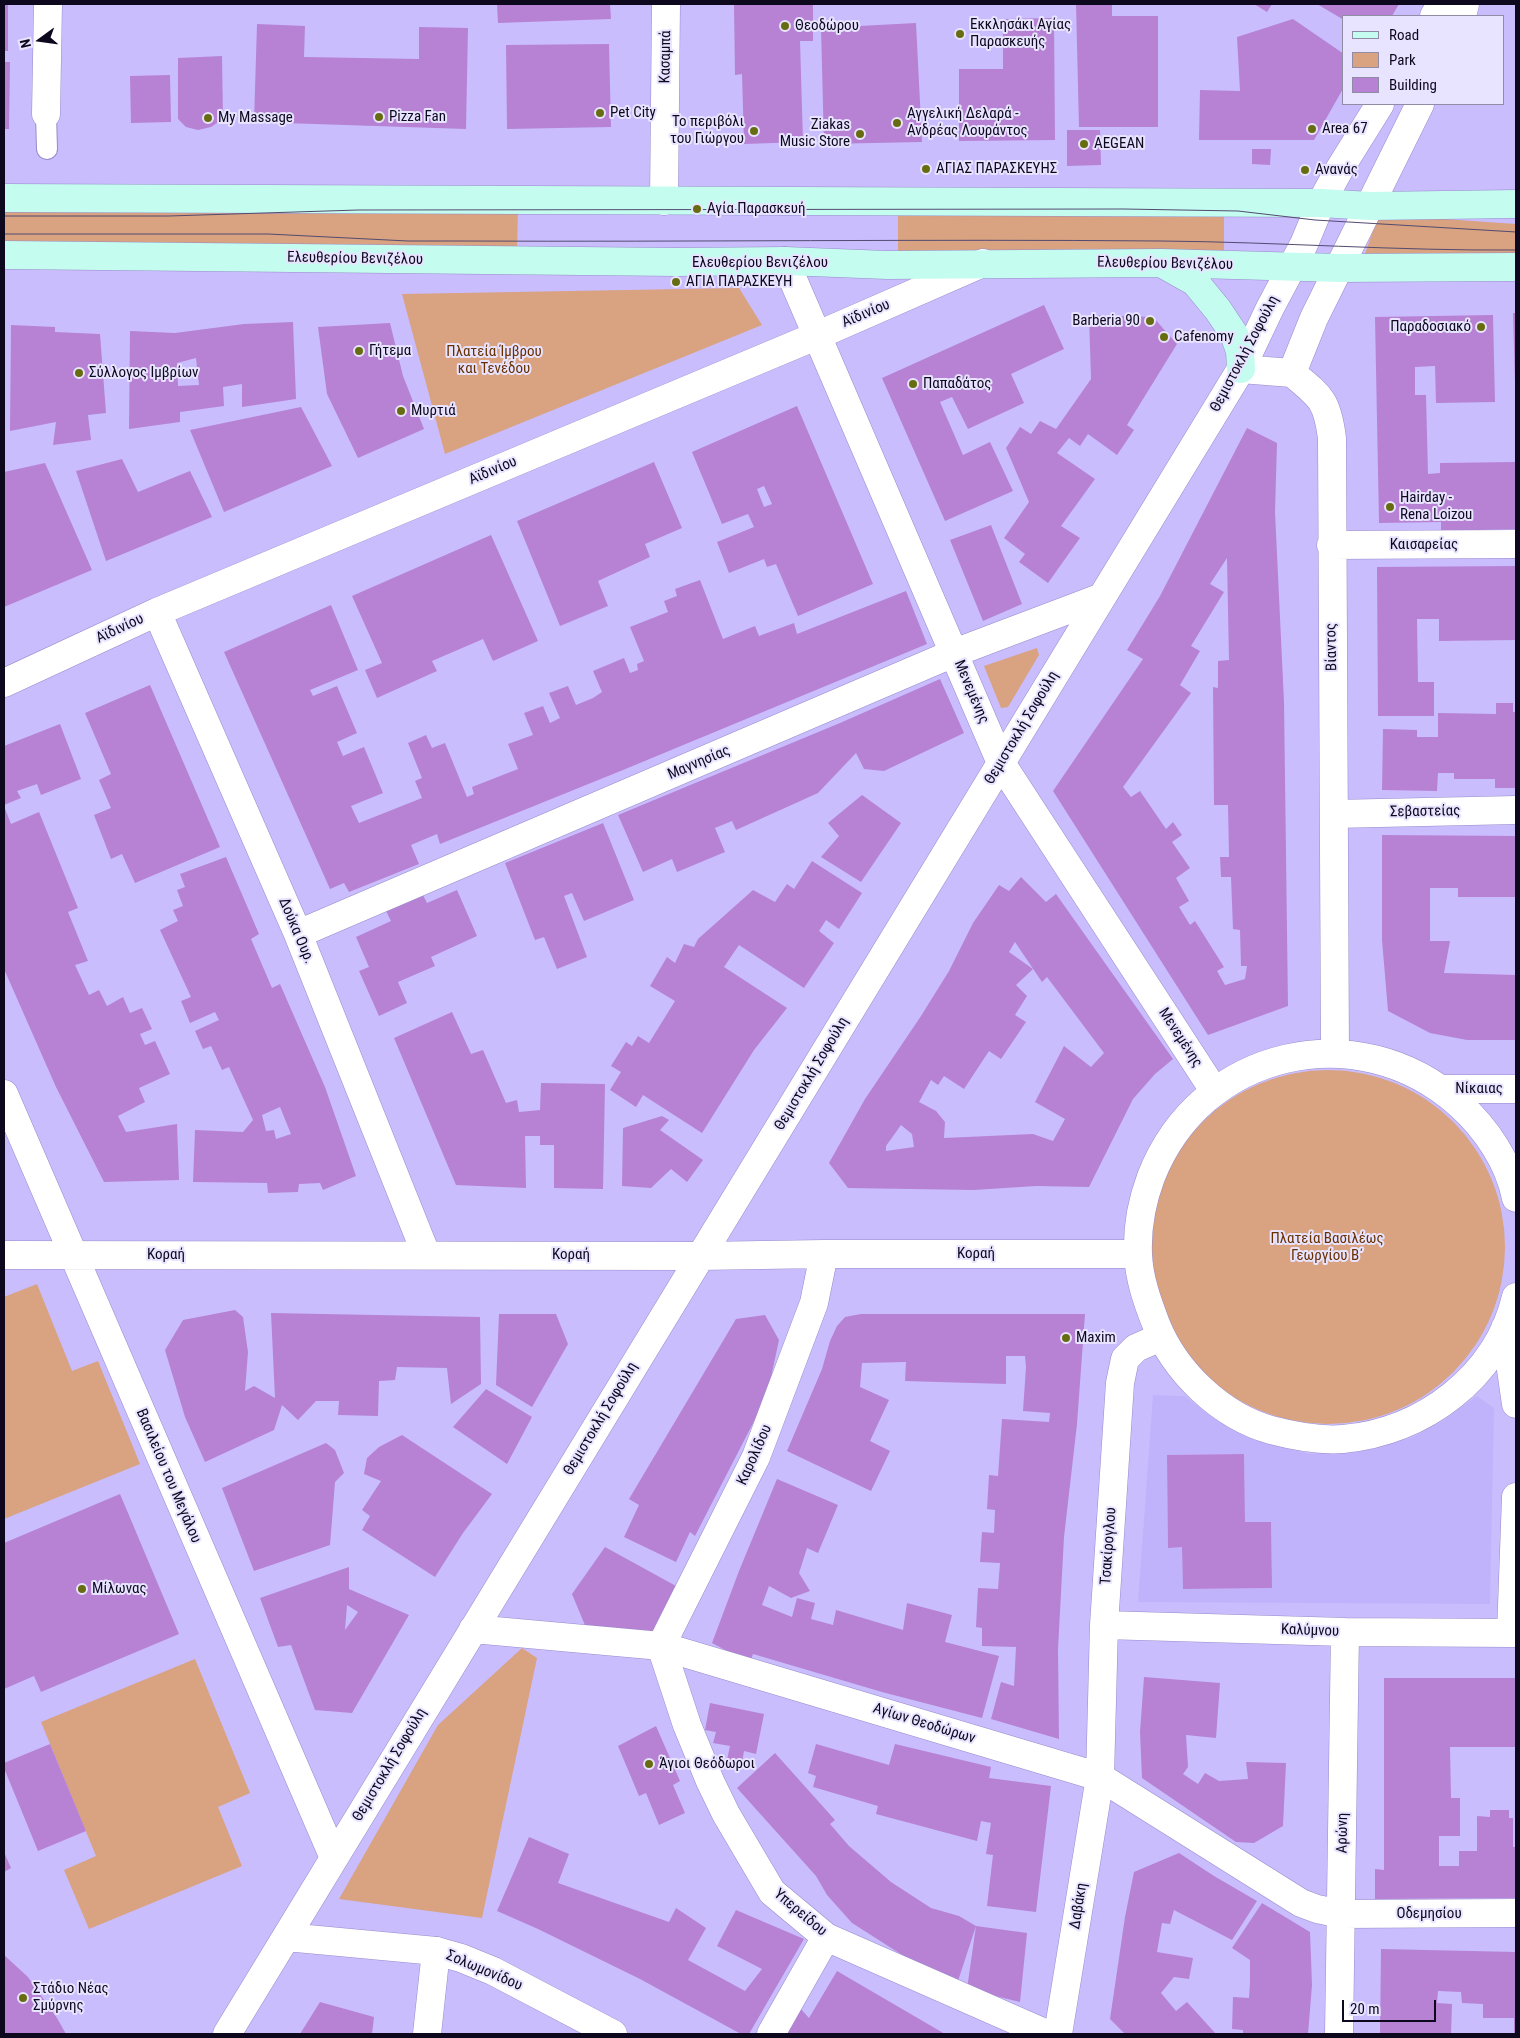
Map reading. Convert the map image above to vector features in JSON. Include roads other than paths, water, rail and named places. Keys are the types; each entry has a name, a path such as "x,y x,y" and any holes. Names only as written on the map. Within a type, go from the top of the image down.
{"main road":[{"path":"4,198 1321,203 1370,206 1516,204"},
{"name":"Ελευθερίου Βενιζέλου","path":"4,255 785,262 887,265 1162,263 1340,268 1516,267"},
{"path":"1162,263 1195,282 1218,310 1234,334 1240,351 1241,369"}],"street":[{"path":"47,149 48,4"},
{"name":"Κασαμπά","path":"664,201 666,4"},
{"path":"1435,15 1439,8 1445,4"},
{"name":"Θεμιστοκλή Σοφούλη","path":"226,2034 1241,369 1270,308 1293,267 1321,203 1338,170 1379,105"},
{"path":"1241,369 1292,373 1314,318 1420,105"},
{"name":"Μενεμένης","path":"785,262 1001,763 1215,1092"},
{"name":"Αϊδινίου","path":"4,683 157,612 816,336 984,263"},
{"name":"Βίαντος","path":"1292,373 1319,395 1329,415 1332,438 1331,545 1336,1053"},
{"name":"Καισαρείας","path":"1331,545 1516,544"},
{"name":"Μαγνησίας","path":"298,934 954,653 1102,597"},
{"name":"Δούκα Ουρ.","path":"157,612 298,934 426,1254"},
{"name":"Σεβαστείας","path":"1334,814 1516,810"},
{"path":"1516,1198 1514,1186 1497,1149 1473,1116 1442,1089 1414,1072 1383,1060 1360,1055 1336,1053 1298,1056 1261,1066 1215,1092 1192,1112 1173,1136 1157,1162 1146,1191 1140,1222 1138,1254 1145,1296 1161,1337 1180,1367 1206,1393 1235,1414 1267,1429 1303,1438 1340,1440 1377,1434 1412,1422 1444,1403 1474,1375 1489,1356 1505,1328 1516,1297"},
{"name":"Νίκαιας","path":"1442,1089 1516,1089"},
{"name":"Βασιλείου του Μεγάλου","path":"4,1094 334,1858"},
{"name":"Κοραή","path":"4,1255 426,1254 700,1256 1138,1254"},
{"name":"Καρολίδου","path":"661,1646 756,1457 814,1303 824,1254"},
{"path":"1505,1328 1516,1404"},
{"name":"Τσακίρογλου","path":"1100,1777 1104,1625 1120,1383 1125,1359 1136,1348 1161,1337"},
{"path":"1514,1633 1516,1497"},
{"name":"Καλύμνου","path":"1104,1625 1345,1632 1514,1633"},
{"name":"Αγίων Θεοδώρων","path":"473,1629 661,1646 1100,1777 1301,1903 1317,1910 1342,1914"},
{"name":"Αρώνη","path":"1339,2034 1345,1632"},
{"name":"Υπερείδου","path":"661,1646 687,1725 726,1814 772,1892 826,1937 1047,2034"},
{"name":"Δαβάκη","path":"1058,2034 1100,1777"},
{"name":"Οδεμησίου","path":"1342,1914 1516,1913"},
{"name":"Σολωμονίδου","path":"286,1937 436,1951 461,1958 493,1971 613,2034"},
{"path":"771,2034 826,1937"},
{"path":"427,2034 436,1951"}],"tram line":[{"path":"4,216 169,216 358,210 1124,209 1238,211 1315,220 1516,232"},
{"path":"4,234 268,234 408,241 1161,241 1516,250"}],"place":[{"name":"Θεοδώρου","path":"785,26"},
{"name":"Εκκλησάκι Αγίας Παρασκευής","path":"960,34"},
{"name":"Pet City","path":"600,113"},
{"name":"Pizza Fan","path":"379,117"},
{"name":"My Massage","path":"208,118"},
{"name":"Αγγελική Δελαρά - Ανδρέας Λουράντος","path":"897,123"},
{"name":"Area 67","path":"1312,129"},
{"name":"Το περιβόλι του Γιώργου","path":"754,131"},
{"name":"Ziakas Music Store","path":"860,134"},
{"name":"AEGEAN","path":"1084,144"},
{"name":"ΑΓΙΑΣ ΠΑΡΑΣΚΕΥΗΣ","path":"926,169"},
{"name":"Ανανάς","path":"1305,170"},
{"name":"Αγία Παρασκευή","path":"697,209"},
{"name":"ΑΓΙΑ ΠΑΡΑΣΚΕΥΗ","path":"676,282"},
{"name":"Barberia 90","path":"1150,321"},
{"name":"Παραδοσιακό","path":"1481,327"},
{"name":"Cafenomy","path":"1164,337"},
{"name":"Γήτεμα","path":"359,351"},
{"name":"Σύλλογος Ιμβρίων","path":"79,373"},
{"name":"Παπαδάτος","path":"913,384"},
{"name":"Μυρτιά","path":"401,411"},
{"name":"Hairday - Rena Loizou","path":"1390,507"},
{"name":"Maxim","path":"1066,1338"},
{"name":"Μίλωνας","path":"82,1589"},
{"name":"Άγιοι Θεόδωροι","path":"649,1764"},
{"name":"Στάδιο Νέας Σμύρνης","path":"23,1998"}],"park label":[{"name":"Πλατεία Ίμβρου και Τενέδου","path":"494,360"},
{"name":"Πλατεία Βασιλέως Γεωργίου Β΄","path":"1327,1248"}]}
